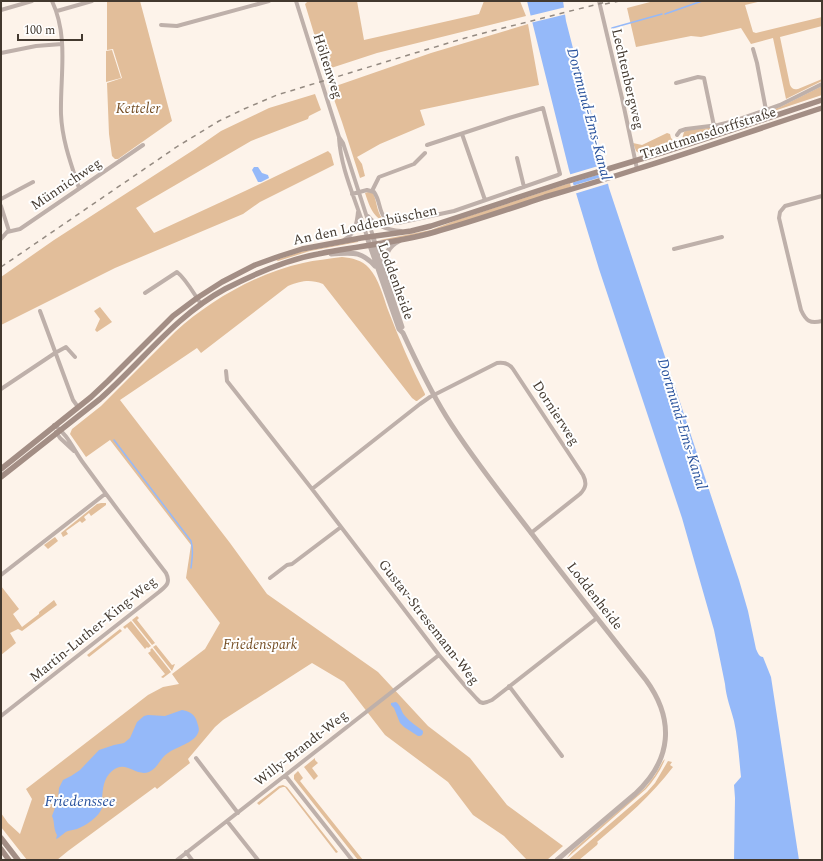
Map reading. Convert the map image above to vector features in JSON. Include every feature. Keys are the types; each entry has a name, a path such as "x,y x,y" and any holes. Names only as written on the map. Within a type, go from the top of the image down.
{"main road":[{"name":"Trauttmansdorffstraße","path":"635,161 704,140 822,100"},
{"name":"Trauttmansdorffstraße","path":"637,169 822,108"},
{"name":"An den Loddenbüschen","path":"1,469 108,381 173,316 222,282 255,265 302,249 431,226 568,181 635,161"},
{"name":"An den Loddenbüschen","path":"1,477 112,389 164,335 201,304 225,290 268,269 303,257 429,234 637,169"},
{"path":"1,838 18,860"},
{"path":"1,850 9,860"}],"street":[{"path":"1,10 32,1"},
{"path":"52,1 57,11 61,28 62,125 67,154 79,188"},
{"path":"57,11 92,1"},
{"path":"161,25 177,26 268,1"},
{"name":"Höltenweg","path":"296,1 339,137 352,194 370,237"},
{"name":"Lechtenbergweg","path":"599,1 635,161"},
{"path":"1,53 40,45 62,44"},
{"name":"Trauttmansdorffstraße","path":"753,49 766,110"},
{"name":"Trauttmansdorffstraße","path":"676,83 698,77 704,78 714,126"},
{"name":"Trauttmansdorffstraße","path":"677,135 680,131 686,129 727,123 766,110 787,102 822,84"},
{"name":"An den Loddenbüschen","path":"372,190 377,195 380,211 383,216 395,223 454,211 560,174 543,108 427,145"},
{"path":"462,134 485,200"},
{"name":"Höltenweg","path":"339,137 343,143 365,210 370,237"},
{"name":"Münnichweg","path":"1,239 7,232 17,230 143,145"},
{"path":"352,194 372,190 379,177 414,164 425,152"},
{"path":"517,158 524,187"},
{"name":"Trauttmansdorffstraße","path":"635,161 637,169"},
{"path":"1,199 33,182"},
{"path":"822,196 785,206 780,212 779,218 801,310 804,317 811,322 822,321"},
{"path":"1,206 9,231"},
{"path":"340,242 348,238 353,233 356,226 358,210"},
{"name":"Höltenweg","path":"365,210 371,220 382,227 409,231"},
{"name":"Loddenheide","path":"370,237 399,328 403,333 415,360 434,395 458,435 488,477 646,680 656,695 664,715 665,742 663,753 654,773 646,784 557,860"},
{"path":"674,249 722,237"},
{"path":"318,254 356,253 365,257 380,268 389,248 393,244 404,239"},
{"path":"145,293 177,272 201,304"},
{"path":"40,311 73,400 78,407"},
{"path":"2,387 66,347 75,357"},
{"name":"Dornierweg","path":"434,395 497,363 506,363 513,368 579,468 585,480 585,488 580,494 531,533"},
{"name":"Gustav-Stresemann-Weg","path":"226,371 227,381 439,654 469,691 480,702 487,702 597,618"},
{"path":"312,490 420,404 434,395"},
{"name":"Martin-Luther-King-Weg","path":"2,714 168,584 166,573 54,425"},
{"path":"1,575 105,494"},
{"path":"270,578 287,565 292,564 341,527"},
{"name":"Willy-Brandt-Weg","path":"177,860 439,654"},
{"path":"509,686 562,756"},
{"path":"196,758 238,813"},
{"path":"285,775 352,860"},
{"path":"227,821 258,860"},
{"path":"186,852 192,860"}],"green space":[{"name":"Ketteler","path":"107,1 140,1 172,121 118,159 115,159 112,156 109,134 107,83 122,78 113,49 107,50"},
{"path":"308,1 357,1 364,40 479,14 484,1 520,1 526,16 377,53 325,70 305,4"},
{"path":"654,1 762,1 745,5 753,32 756,33 822,17 822,26 780,37 790,85 794,89 798,89 822,79 822,81 786,99 773,38 751,44 741,28 701,37 691,36 636,47 627,8"},
{"path":"528,24 539,85 420,110 425,125 380,144 357,157 362,164 365,176 360,178 330,88 431,53"},
{"path":"112,50 121,78 106,82 106,51"},
{"path":"822,86 822,95 645,154 636,151 633,143 642,145 667,133 670,134 673,140 679,141 682,139 684,132 687,130 718,127 738,121 780,107"},
{"path":"315,94 321,110 309,116 308,119 251,141 136,208 154,233 328,151 331,154 334,165 260,202 243,214 115,268 1,325 1,277 54,240 221,131 269,108"},
{"path":"570,183 571,187 457,224 405,237 380,240 431,230"},
{"path":"365,193 373,193 380,216 386,222 378,217 372,210"},
{"path":"358,241 310,251 278,261 276,260 300,252"},
{"name":"Friedenspark","path":"342,257 360,261 369,268 375,277 401,342 425,394 417,401 412,398 323,284 309,281 288,286 201,353 197,348 120,400 230,543 267,594 378,672 428,726 470,758 507,805 563,846 547,860 527,860 504,836 473,815 448,782 385,735 344,682 312,663 223,720 215,727 188,759 190,763 157,789 155,787 57,860 27,860 1,827 1,813 8,823 20,834 32,799 26,789 148,695 163,687 179,684 172,674 205,649 220,623 186,578 191,545 110,440 86,457 70,434 72,429 101,406 175,332 218,299 251,281 268,274 308,262"},
{"path":"100,307 112,322 97,332 95,330 100,319 94,311"},
{"path":"106,503 106,505 91,516 89,513 84,517 86,520 82,523 80,521 66,531 68,534 63,537 61,533 97,504"},
{"path":"55,537 58,541 48,549 44,545"},
{"path":"1,586 19,609 13,614 22,627 54,600 57,605 22,631 18,629 10,633 16,643 1,655"},
{"path":"137,616 139,618 137,620 155,643 152,645 132,620"},
{"path":"131,621 151,646 145,649 127,627 125,629 123,627"},
{"path":"120,629 122,631 89,657 87,655"},
{"path":"156,645 172,665 175,664 172,671 153,647"},
{"path":"152,648 171,672 163,678 161,677 165,674 148,653"},
{"path":"315,758 318,763 312,768 318,776 314,780 304,767"},
{"path":"665,759 657,775 646,789 567,858 572,851 645,788"},
{"path":"668,761 672,762 670,765 673,767 647,797 597,842 597,845 579,860 568,860 647,792 655,783"},
{"path":"298,771 303,778 300,781 363,860 358,860 294,779 294,775"},
{"path":"283,785 287,787 338,852 336,853 285,787 280,788 259,805 257,803 279,786"}],"water":[{"name":"Dortmund-Ems-Kanal","path":"527,1 563,1 566,21 585,95 591,112 609,188 739,580 748,611 756,649 760,656 763,657 771,677 799,860 734,860 734,785 741,777 734,721 726,694 714,630 682,518 599,269 569,170"},
{"path":"254,167 258,167 262,173 268,175 269,178 258,182 252,170"},
{"path":"396,702 403,714 423,731 422,735 418,736 400,723 394,708 391,705 391,703"},
{"name":"Friedenssee","path":"182,710 191,713 196,719 199,730 193,740 168,753 155,768 149,772 139,772 126,767 117,768 112,771 104,784 102,807 98,815 84,826 68,831 56,839 57,835 52,816 58,800 59,788 63,780 80,770 99,750 124,743 130,738 137,722 144,716 165,716"}],"pier":[{"path":"566,7 567,14 530,23 529,16"},
{"path":"605,164 607,172 571,183 568,175"},
{"path":"608,175 610,183 574,194 572,186"}],"waterway":[{"path":"665,14 702,1"},
{"path":"612,28 662,14"},
{"path":"114,440 191,541 193,551 191,568"}],"railway":[{"path":"1,267 178,146 219,121 244,109 277,95 472,36 610,1"},
{"path":"605,4 619,1"}]}
